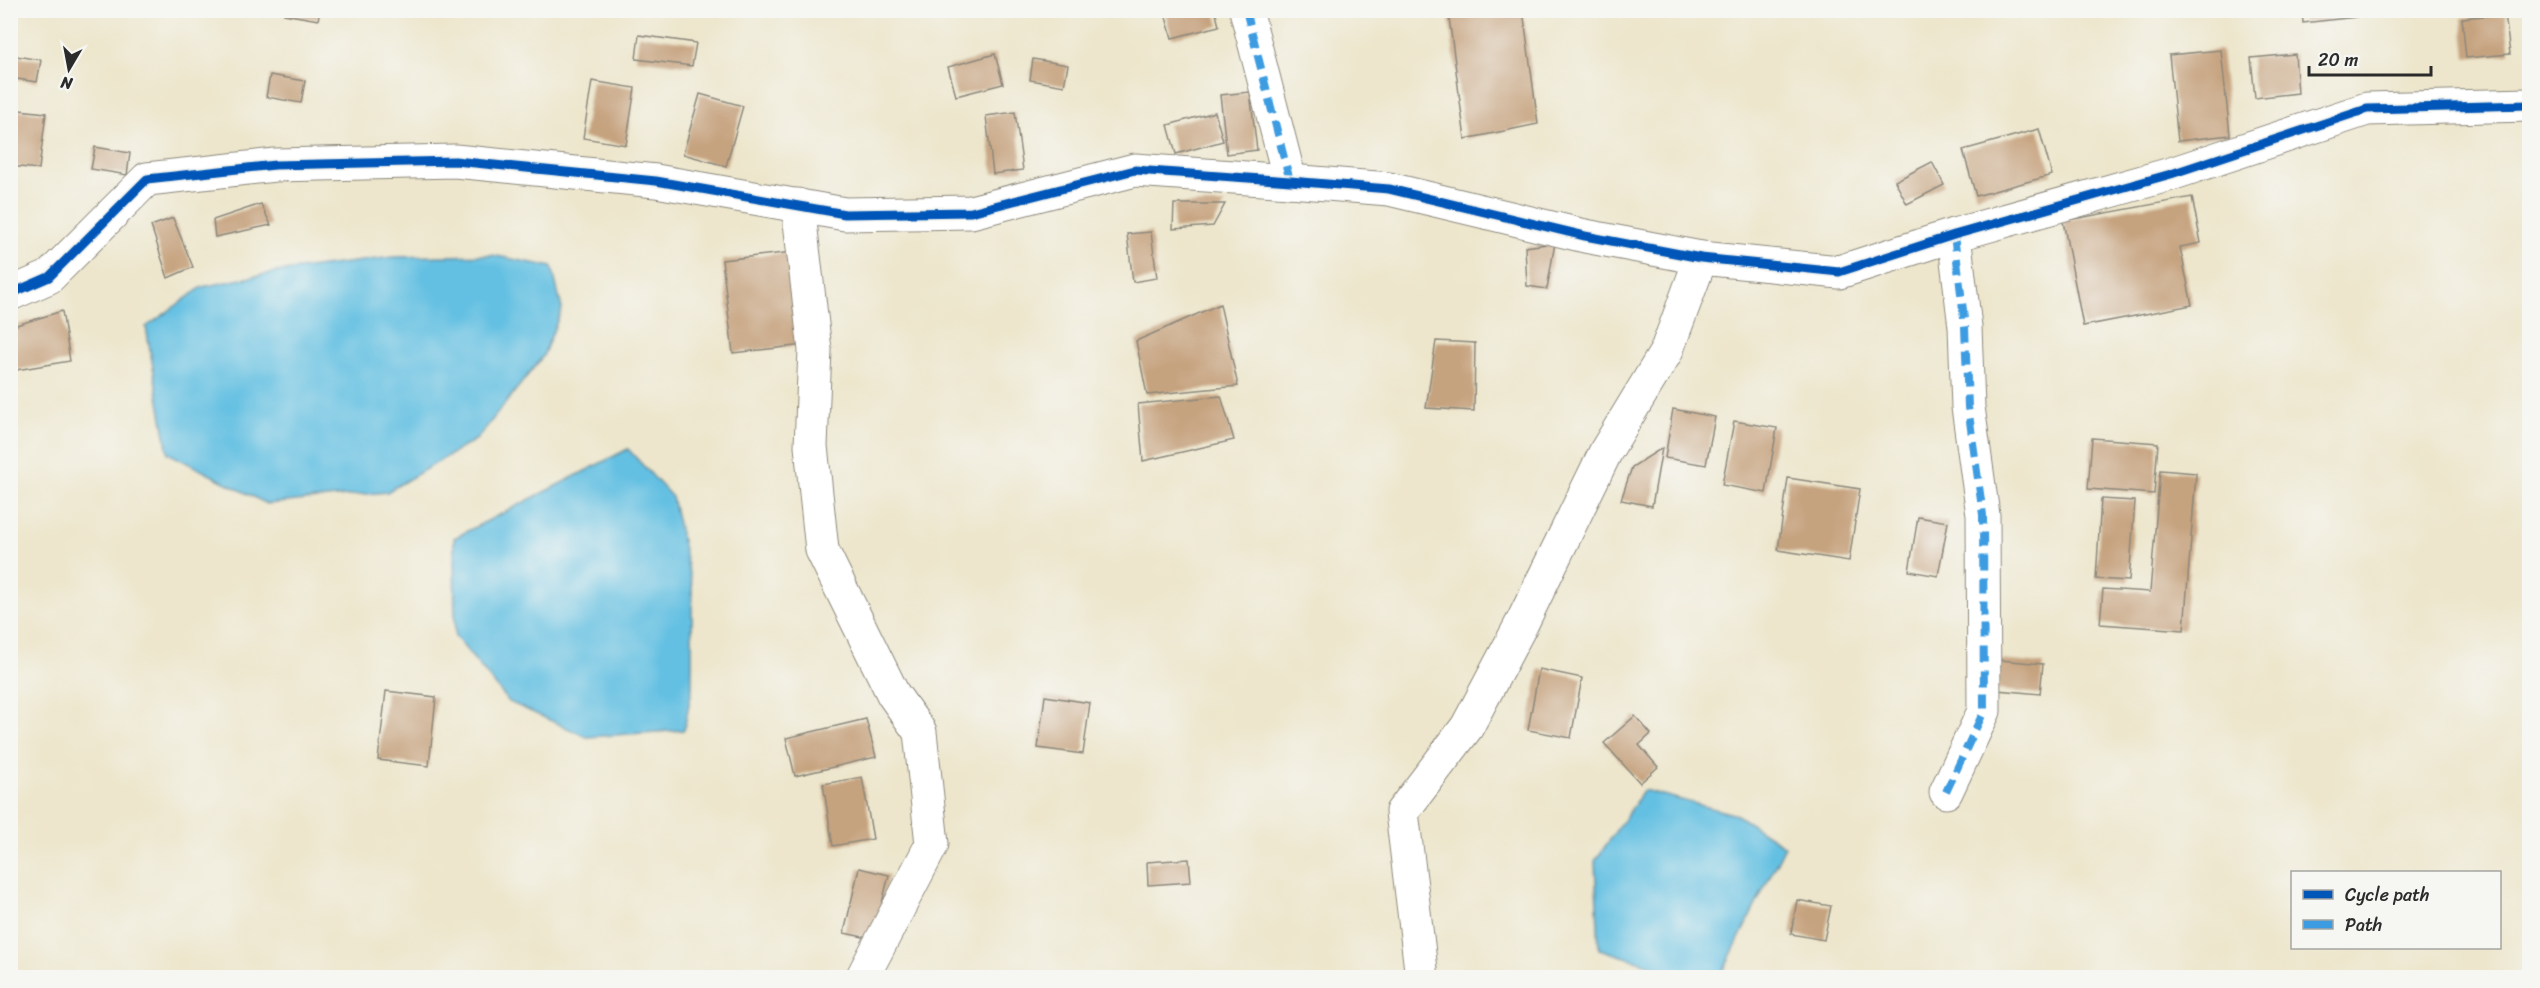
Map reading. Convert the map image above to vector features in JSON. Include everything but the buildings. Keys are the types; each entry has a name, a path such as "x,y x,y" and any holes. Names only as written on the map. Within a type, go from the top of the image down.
{"street":[{"path":"1246,10 1290,181"},
{"path":"10,294 49,277 147,179 275,165 455,161 656,180 845,214 971,212 1135,170 1290,181 1389,189 1586,236 1701,258 1839,272 1954,235 2172,174 2367,109 2529,105"},
{"path":"798,205 815,350 811,446 822,550 893,694 920,732 932,844 862,978"},
{"path":"1946,792 1984,711 1983,515 1968,407 1965,327 1954,235"},
{"path":"1422,978 1402,812 1467,727 1522,623 1606,451 1666,352 1701,258"}],"water":[{"path":"492,255 552,267 562,309 543,356 477,439 387,492 267,504 168,453 146,327 202,287 276,272 393,257"},
{"path":"628,449 672,497 692,585 692,689 684,730 587,737 509,702 455,636 454,538"},
{"path":"1644,790 1737,815 1785,846 1720,977 1690,977 1599,949 1595,861"}],"marked path":[{"path":"1246,10 1290,181"},
{"path":"1946,792 1984,711 1983,515 1968,407 1965,327 1954,235"}],"cycle path":[{"path":"10,294 49,277 147,179 275,165 455,161 656,181 845,214 971,212 1135,170 1290,181 1389,189 1585,236 1701,258 1839,272 1954,235 2171,174 2367,109 2530,105"}]}
